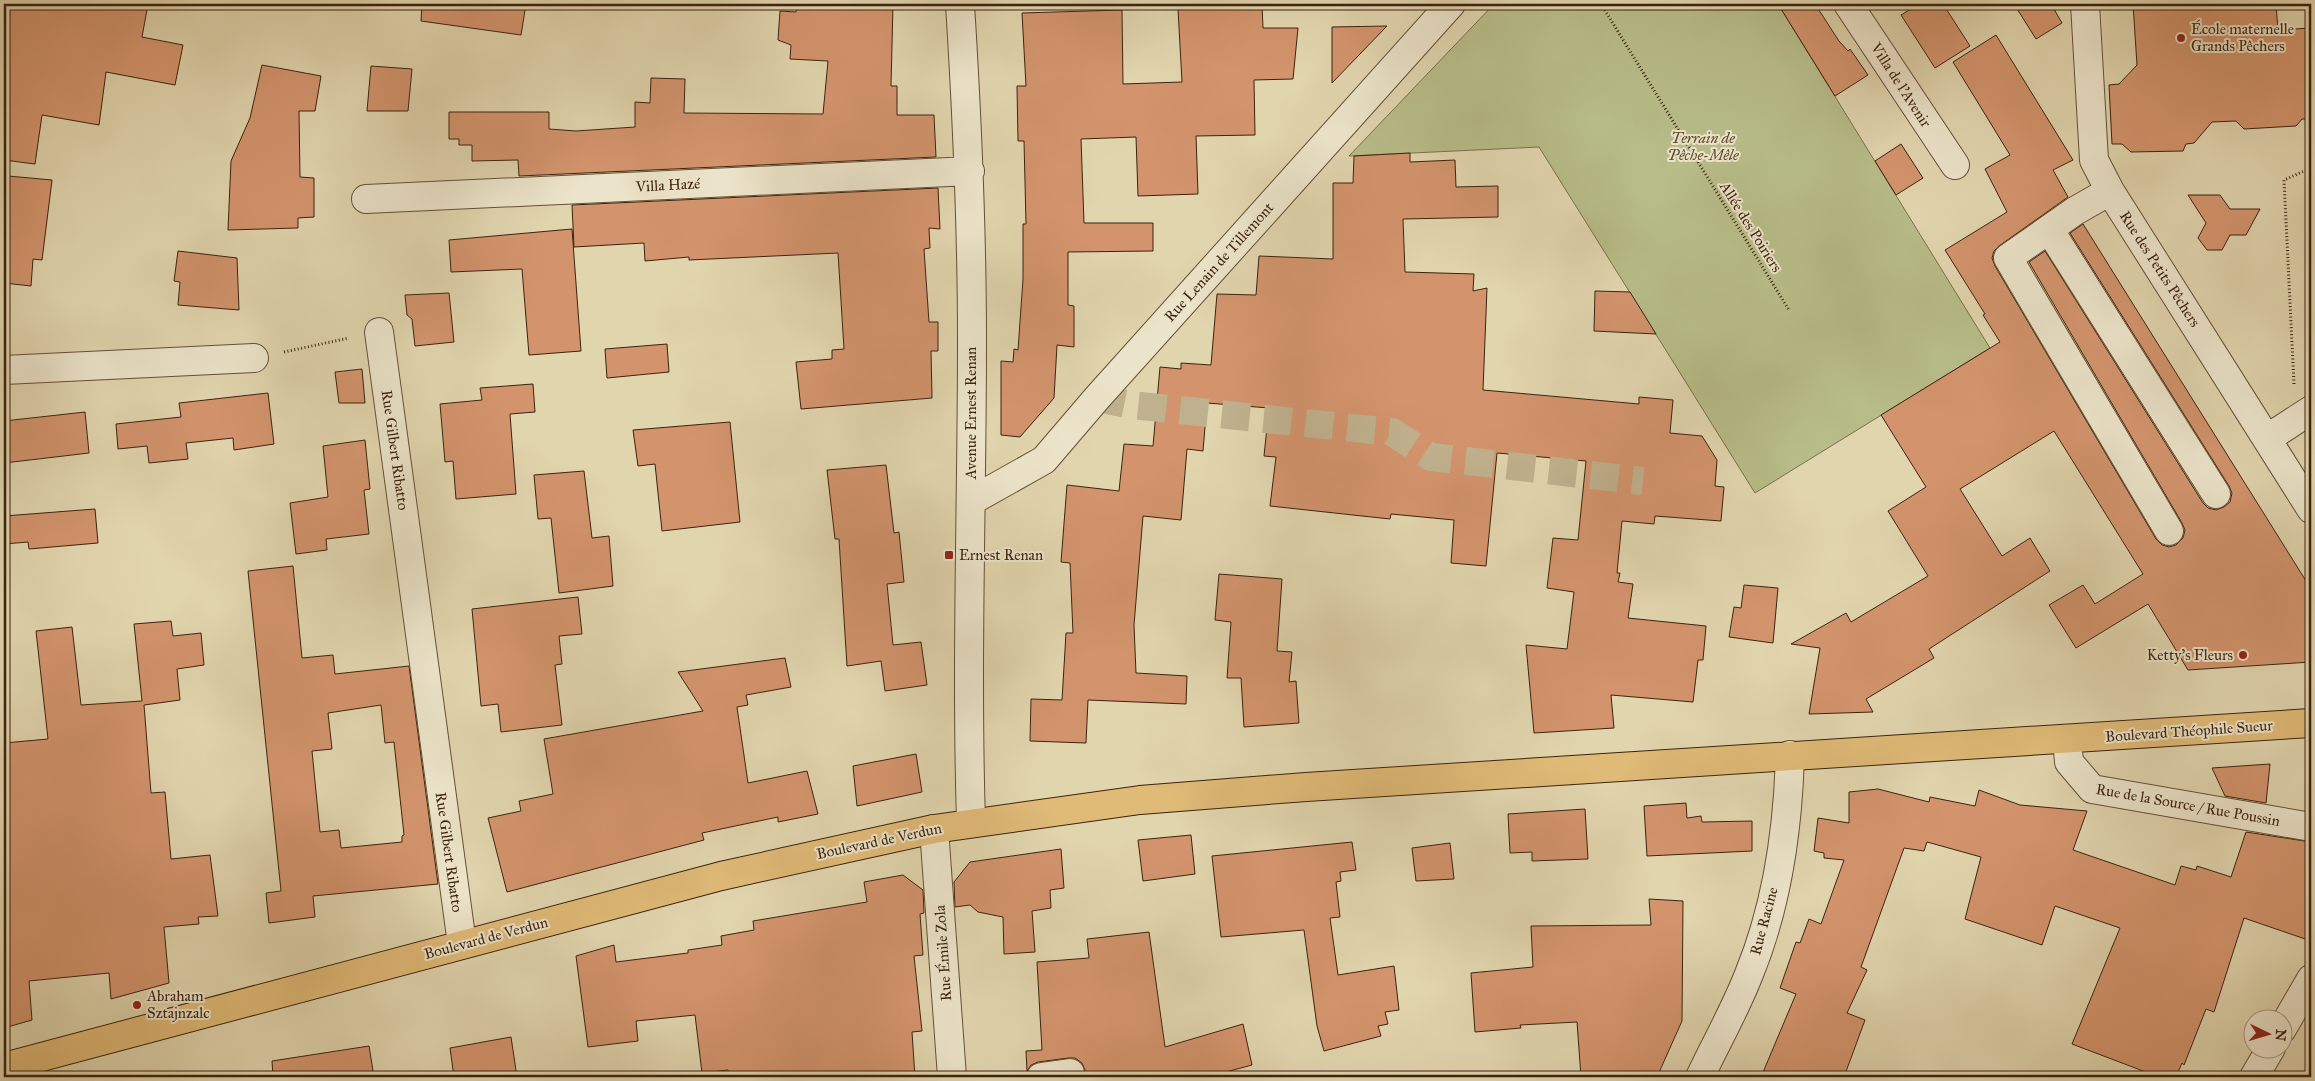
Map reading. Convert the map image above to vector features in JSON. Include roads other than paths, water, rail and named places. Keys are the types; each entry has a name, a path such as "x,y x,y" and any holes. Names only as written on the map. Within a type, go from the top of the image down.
{"main road":[{"name":"Boulevard Théophile Sueur","path":"1790,755 2067,740 2311,723"},
{"name":"Boulevard de Verdun","path":"4,1067 721,876 934,828 1140,800 1790,755"}],"street":[{"name":"Avenue Ernest Renan","path":"960,4 970,171 971,501 968,582 971,822"},
{"name":"Rue Lenain de Tillemont","path":"971,501 1044,460 1097,398 1451,4"},
{"name":"Villa de l'Avenir","path":"1848,4 1954,166"},
{"name":"Rue des Petits Pêchers","path":"2085,4 2094,160 2110,190 2311,509"},
{"name":"Villa Hazé","path":"366,199 970,171"},
{"path":"2110,190 2008,258 2169,531"},
{"path":"2049,229 2216,494"},
{"name":"Rue Gilbert Ribatto","path":"379,332 462,944"},
{"path":"4,370 254,358"},
{"path":"2268,438 2306,413"},
{"name":"Rue de la Source / Rue Poussin","path":"2067,740 2070,762 2092,789 2311,827"},
{"name":"Rue Racine","path":"1700,1077 1749,974 1770,909 1789,804 1790,755"},
{"name":"Rue Émile Zola","path":"934,828 952,1077"},
{"path":"2292,1012 2311,979"},
{"path":"2254,1077 2265,1058"},
{"path":"1041,1077 1070,1073"}],"tunnel":[{"path":"1097,398 1131,405 1392,432 1431,457 1643,481"}],"place":[{"name":"École maternelle Grands Pêchers","path":"2181,38"},
{"name":"Ernest Renan","path":"949,555"},
{"name":"Ketty's Fleurs","path":"2243,655"},
{"name":"Abraham Sztajnzalc","path":"137,1005"}],"park label":[{"name":"Terrain de Pêche-Mêle","path":"1703,146"}]}
